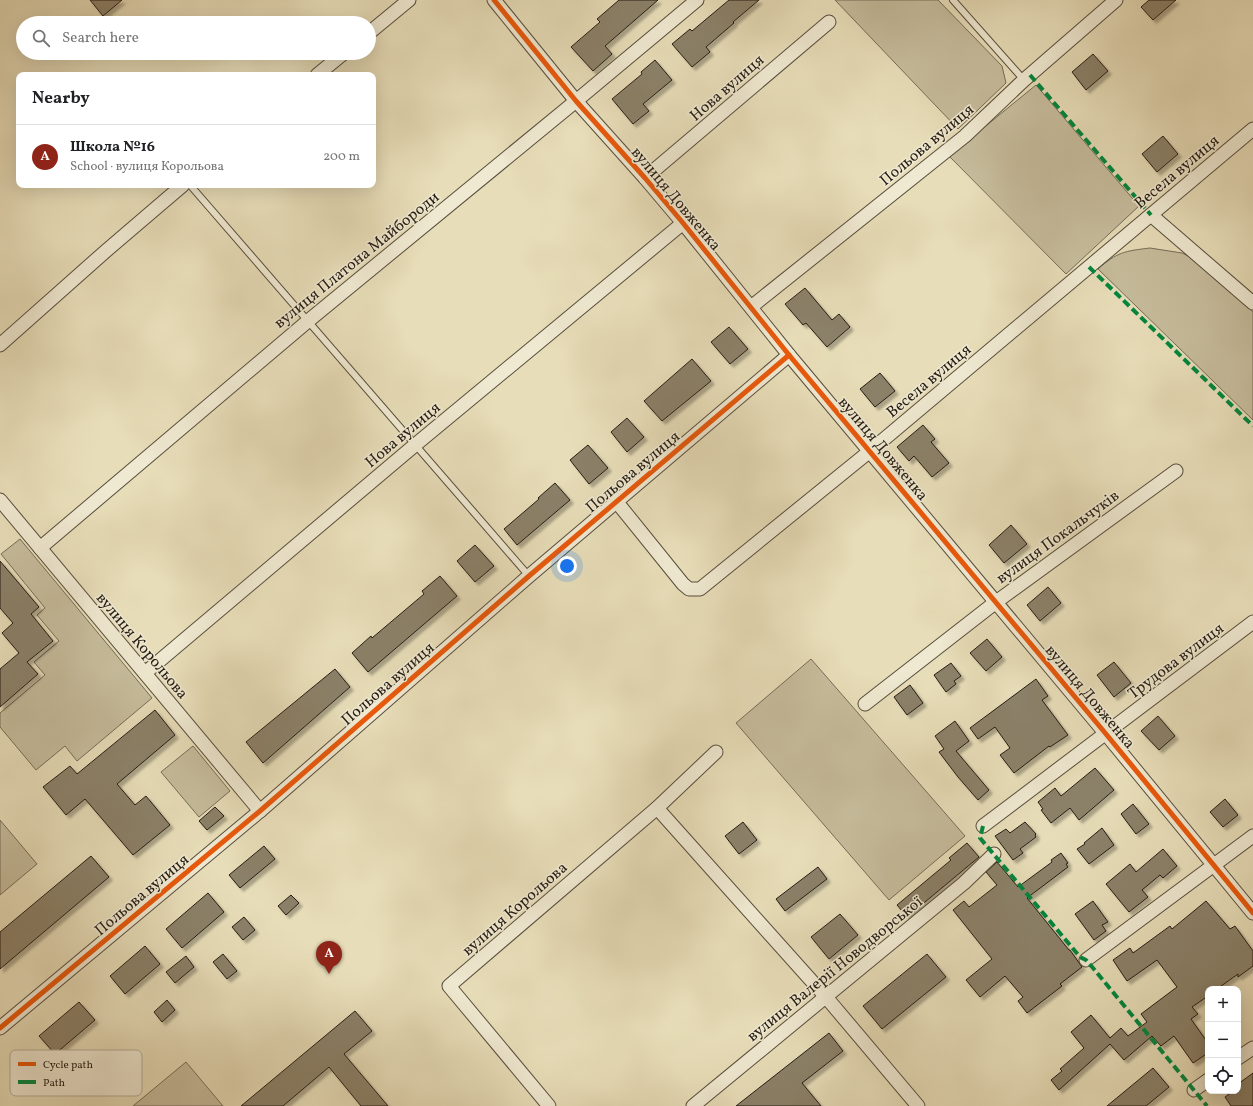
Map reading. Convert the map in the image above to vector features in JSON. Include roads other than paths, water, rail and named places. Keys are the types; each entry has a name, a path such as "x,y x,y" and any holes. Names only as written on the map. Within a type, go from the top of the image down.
{"street":[{"path":"376,27 409,0"},
{"name":"вулиця Довженка","path":"494,0 576,101 645,178 751,307 789,356 870,451 1253,912"},
{"name":"вулиця Платона Майбороди","path":"40,548 308,321 697,0"},
{"name":"Польова вулиця","path":"751,307 965,136 1024,80 1116,0"},
{"name":"Нова вулиця","path":"645,178 829,22"},
{"path":"321,72 335,60"},
{"name":"Весела вулиця","path":"616,501 683,584 689,589 696,590 700,588 870,451 1253,129"},
{"path":"0,345 179,188"},
{"path":"1151,215 1253,303"},
{"name":"Нова вулиця","path":"145,673 415,445 682,223"},
{"name":"Польова вулиця","path":"0,1028 260,811 616,501 789,356"},
{"name":"вулиця Покальчуків","path":"865,704 996,602 1176,471"},
{"name":"вулиця Корольова","path":"0,500 260,811"},
{"name":"Трудова вулиця","path":"983,826 1253,622"},
{"name":"вулиця Корольова","path":"549,1106 449,986 657,808 716,752"},
{"path":"657,808 826,997 918,1106"},
{"path":"1086,960 1253,836"},
{"name":"вулиця Валерії Новодворської","path":"693,1106 964,883 994,854"},
{"path":"1241,1056 1253,1048"},
{"path":"1194,1090 1205,1082"}],"lane":[{"path":"953,0 1024,80"},
{"path":"193,188 529,576"}],"place":[{"name":"Школа №16","path":"329,974"}]}
